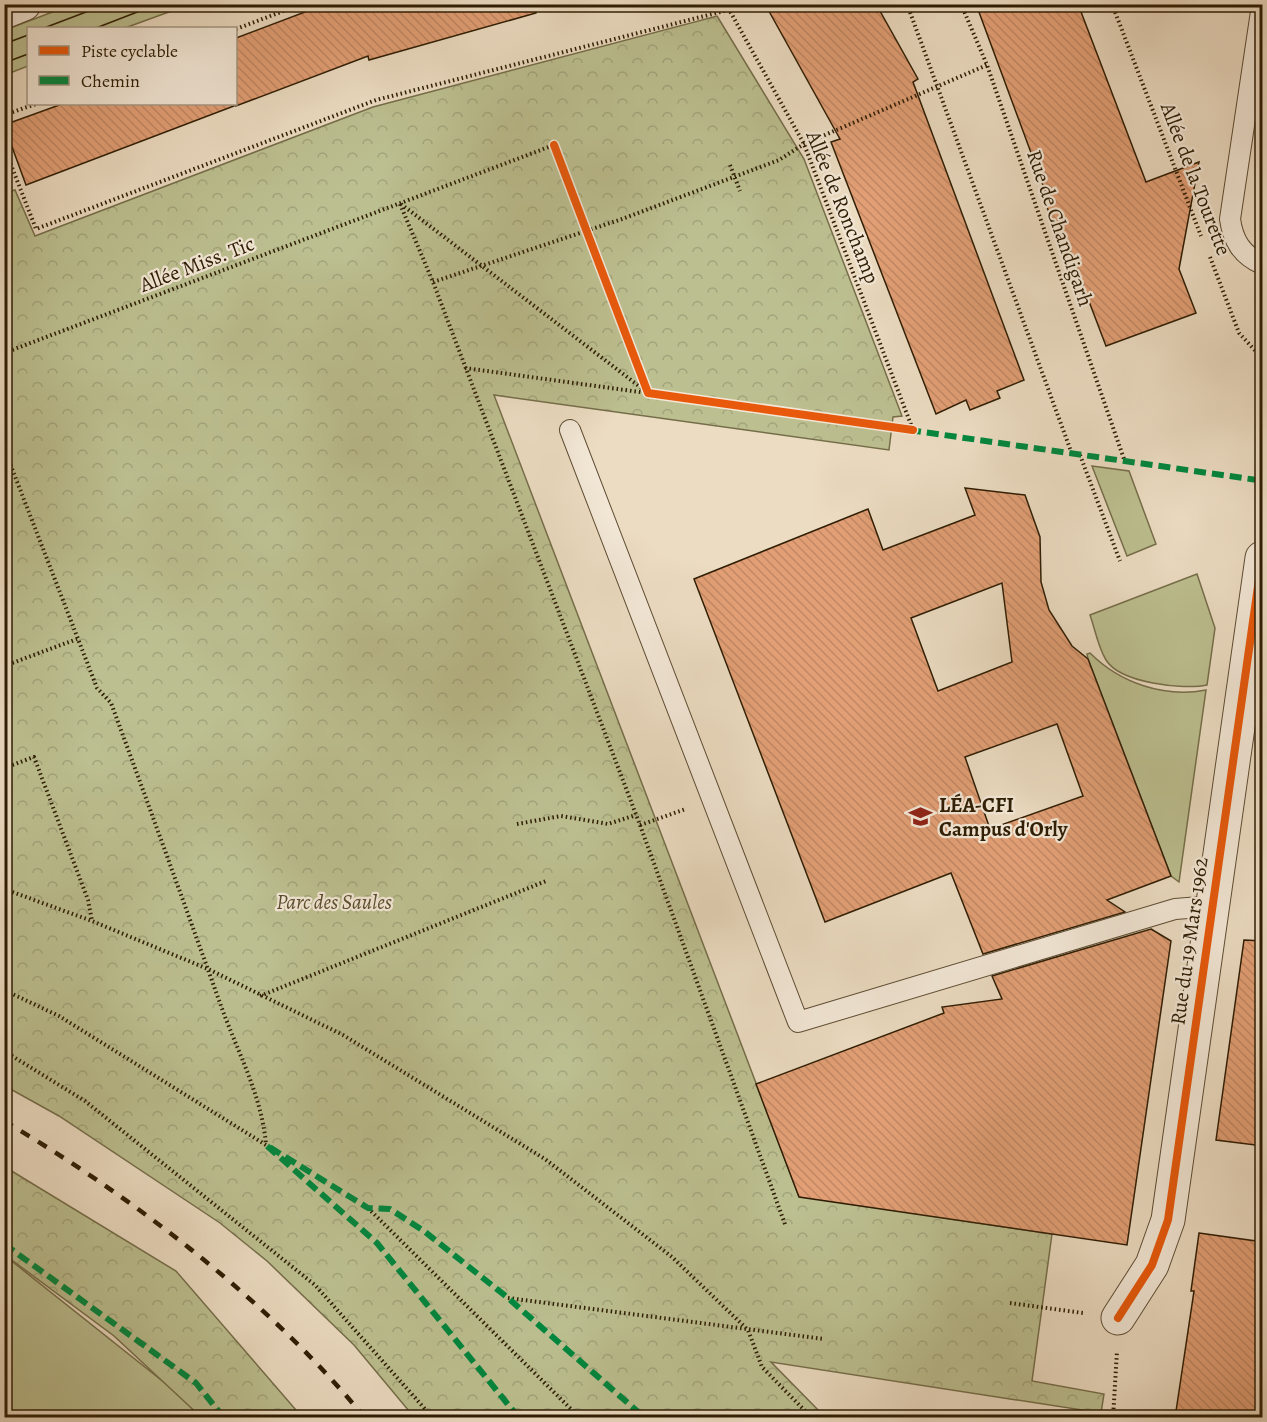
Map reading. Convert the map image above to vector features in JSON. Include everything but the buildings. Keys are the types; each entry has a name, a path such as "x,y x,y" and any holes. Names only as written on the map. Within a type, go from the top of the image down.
{"street":[{"path":"4,12 24,4"},
{"name":"Rue du 19 Mars 1962","path":"1118,1318 1152,1265 1168,1220 1260,593 1263,558"}],"lane":[{"path":"1263,4 1230,219 1236,243 1247,255 1263,264"},
{"path":"570,430 798,1022 1175,909 1213,906"}],"path":[{"path":"237,29 302,4"},
{"path":"907,4 1072,454"},
{"path":"4,147 36,229 376,100 728,10"},
{"path":"434,282 622,219 735,177 778,160 804,144 987,65"},
{"path":"4,115 33,105"},
{"path":"730,165 740,191"},
{"path":"400,204 648,393 465,368"},
{"path":"400,204 434,282 640,825 786,1227"},
{"path":"4,448 97,688 111,703 263,1116 266,1144 59,1016 4,990"},
{"path":"1080,455 1120,561"},
{"path":"4,666 77,639"},
{"path":"4,768 34,757 88,900 92,921"},
{"path":"640,825 712,799"},
{"path":"517,824 561,816 600,825 618,822 636,815"},
{"path":"260,996 546,881"},
{"path":"4,888 92,921 208,969 343,1035 544,1160 672,1257 748,1330 762,1367 812,1418"},
{"path":"4,1051 85,1101 315,1285 433,1418"},
{"path":"368,1208 580,1418"},
{"path":"508,1298 824,1339"},
{"path":"1010,1303 1118,1318 1113,1418"}],"green space":[{"path":"71,4 188,5 128,27 27,27 27,66 5,75 5,30"},
{"name":"Parc des Saules","path":"717,16 804,159 902,416 893,417 889,450 494,395 799,1196 1052,1234 1032,1381 1104,1394 1101,1413 771,1362 825,1417 414,1417 354,1345 267,1261 220,1223 59,1116 5,1086 4,193 15,190 35,236 373,107"},
{"path":"1092,466 1129,471 1156,544 1127,556"},
{"path":"1197,574 1215,628 1207,685 1183,686 1153,683 1113,668 1103,655 1090,615"},
{"path":"1090,653 1115,673 1144,686 1174,692 1206,690 1179,882 1171,876 1088,659 1087,654"},
{"path":"5,1167 176,1271 302,1417 201,1417 114,1336 5,1255"},
{"path":"4,1255 175,1391 201,1417 5,1417"}],"tram line":[{"path":"47,27 107,4"},
{"path":"99,27 158,4"},
{"path":"4,44 27,35"},
{"path":"4,63 27,54"}],"railway":[{"path":"4,1121 101,1183 197,1254 287,1333 328,1375 365,1418"}],"marked path":[{"path":"909,430 1257,480"},
{"path":"519,1418 377,1243 266,1145 368,1208 390,1209 424,1231 508,1298 645,1418"},
{"path":"4,1244 196,1383 224,1418"}],"cycle path":[{"path":"554,145 648,393 913,430"},
{"path":"1118,1318 1152,1265 1168,1220 1262,558"}],"place":[{"name":"LÉA-CFI Campus d'Orly","path":"921,817"}]}
